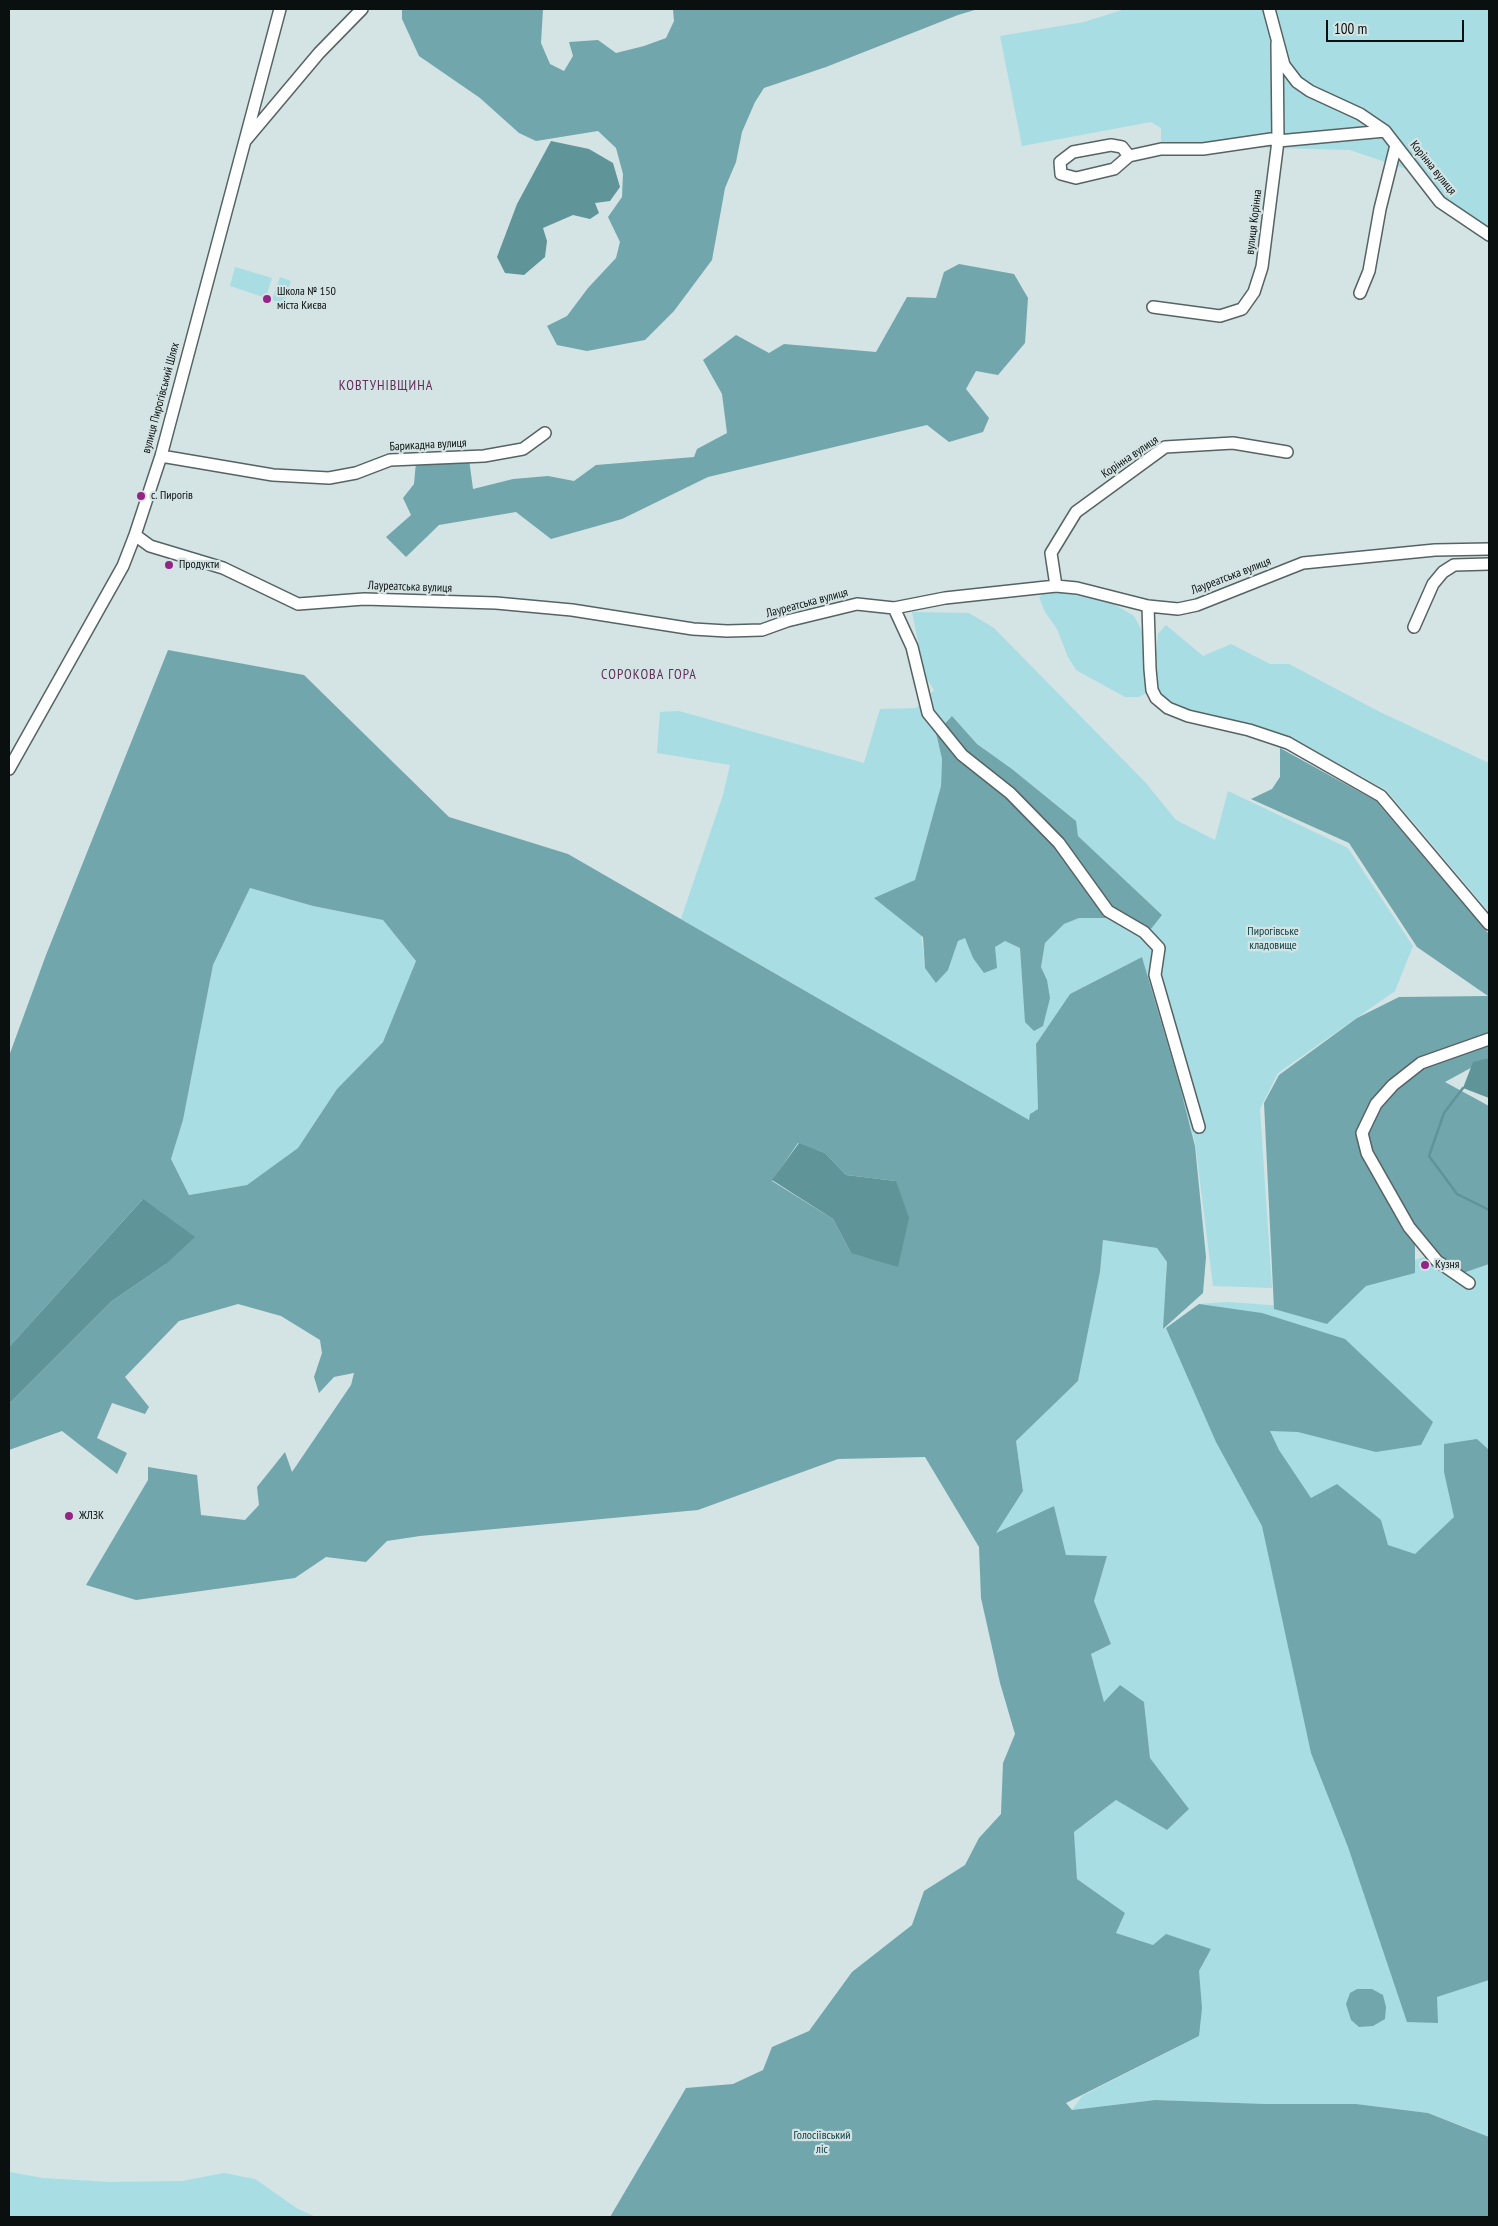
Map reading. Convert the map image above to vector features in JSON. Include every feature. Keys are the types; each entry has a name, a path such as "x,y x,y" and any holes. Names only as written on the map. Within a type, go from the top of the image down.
{"street":[{"name":"вулиця Пирогівський Шлях","path":"9,770 123,566 135,535 161,456 242,144 280,9"},
{"path":"242,144 318,52 362,9"},
{"path":"1269,9 1284,65 1297,82 1310,91 1360,114 1385,130"},
{"name":"вулиця Корінна","path":"1153,307 1220,316 1242,309 1254,292 1262,267 1278,141 1277,43"},
{"path":"1129,156 1122,147 1111,145 1073,152 1060,162 1061,174 1076,178 1114,169 1129,156 1161,149 1203,149 1271,139 1278,141 1385,130"},
{"name":"Корінна вулиця","path":"1385,130 1440,202 1489,235"},
{"path":"1360,293 1369,272 1380,209 1396,145"},
{"name":"Барикадна вулиця","path":"161,456 273,475 329,478 356,473 390,460 484,456 523,449 545,433"},
{"name":"Корінна вулиця","path":"1056,586 1051,553 1076,512 1165,448 1233,443 1288,452"},
{"name":"Лауреатська вулиця","path":"135,535 150,546 223,568 298,604 364,599 496,603 572,610 693,629 727,631 762,630 787,621 858,604 894,608 945,598 1056,586 1077,588 1148,606 1178,609 1197,605 1303,563 1435,550 1489,549"},
{"path":"1414,627 1433,584 1443,572 1454,565 1489,564"},
{"path":"1148,606 1151,676 1156,698 1168,708 1188,716 1249,730 1288,743 1381,796 1489,924"},
{"path":"894,608 912,647 928,713 962,755 1010,793 1059,843 1108,911 1144,932 1159,948 1155,975 1199,1127"},
{"path":"1470,1283 1437,1261 1409,1227 1367,1153 1362,1133 1376,1104 1393,1084 1421,1063 1489,1039"}],"green space":[{"path":"402,9 543,9 541,43 550,64 564,71 573,56 569,42 598,40 616,53 644,46 666,38 674,21 673,9 978,9 958,15 826,67 764,88 755,102 742,132 736,162 725,188 712,260 674,311 645,340 587,351 557,345 547,326 567,316 588,288 616,258 620,242 608,217 622,197 623,174 616,148 598,131 536,141 519,133 480,98 419,56 402,19"},
{"path":"1125,9 1489,9 1489,235 1440,202 1388,136 1406,169 1350,150 1161,145 1161,128 1151,122 1022,146 1000,36 1084,22"},
{"path":"959,264 1014,274 1028,298 1025,343 998,375 976,371 966,389 989,418 983,432 949,442 927,425 708,477 622,519 551,539 516,512 439,525 406,557 386,537 411,515 403,498 414,484 416,462 469,459 473,489 513,479 548,476 574,481 596,465 694,457 697,449 727,433 722,394 703,360 736,335 769,353 784,344 876,352 907,297 936,298 944,272"},
{"path":"235,267 272,278 267,294 273,297 280,277 291,281 284,304 230,286"},
{"path":"1048,590 1110,602 1134,616 1142,631 1149,692 1139,697 1125,697 1076,670 1068,657 1057,629 1045,612 1039,597"},
{"name":"Пирогівське кладовище","path":"912,612 969,613 994,628 1145,782 1176,820 1215,840 1228,791 1348,848 1413,946 1395,991 1278,1073 1260,1109 1272,1288 1213,1286 1195,1142 1142,957 1070,994 1036,1044 1038,1109 1032,1112 1029,1120 681,919 723,795 730,765 657,753 660,712 679,711 864,763 880,709 916,708 934,690 925,676","holes":["952,716 977,744 1012,769 1075,820 1078,836 1162,915 1151,929 1133,918 1079,918 1064,924 1045,943 1041,967 1047,980 1024,1002 1020,948 1005,941 973,958 966,937 958,941 948,970 925,968 915,880 941,786 942,759 936,733"]},
{"path":"1166,625 1203,656 1231,644 1270,664 1289,664 1380,712 1489,763 1489,912 1386,790 1305,745 1251,727 1179,709 1162,697 1158,689 1156,653 1158,634"},
{"name":"Голосіївський ліс","path":"168,650 304,675 449,817 568,854 1029,1120 1030,1114 1038,1109 1036,1044 1070,994 1142,957 1179,1083 1195,1146 1206,1257 1203,1293 1163,1329 1167,1262 1157,1248 1103,1240 1100,1272 1078,1381 1016,1441 1023,1491 996,1533 1054,1506 1066,1555 1107,1556 1094,1601 1111,1644 1091,1654 1104,1702 1120,1685 1144,1702 1150,1758 1189,1809 1167,1830 1116,1800 1074,1832 1077,1879 1125,1913 1116,1933 1153,1945 1166,1934 1211,1949 1199,1971 1202,2008 1199,2036 1066,2103 1072,2110 1155,2100 1265,2104 1356,2104 1428,2113 1489,2137 1489,2217 610,2217 686,2088 733,2084 763,2070 772,2047 809,2031 852,1972 912,1925 924,1891 965,1865 979,1838 1001,1814 1003,1763 1015,1734 1000,1683 981,1598 979,1547 925,1457 838,1459 698,1510 420,1536 387,1541 366,1562 326,1557 295,1578 136,1600 86,1585 148,1480 148,1467 197,1475 201,1515 245,1520 259,1505 257,1487 285,1452 292,1472 351,1385 354,1373 334,1377 319,1393 314,1377 322,1353 320,1340 281,1316 238,1304 179,1321 125,1377 149,1407 145,1414 112,1403 97,1438 127,1453 117,1474 62,1431 9,1450 9,1404 112,1301 166,1264 142,1200 9,1347 9,1056 46,955","holes":["250,888 313,906 383,920 416,961 383,1042 337,1089 298,1148 247,1185 189,1195 171,1159 183,1120 213,965","798,1143 825,1153 846,1175 896,1181 851,1253 833,1219 772,1181"]},
{"path":"952,716 977,744 1012,769 1076,821 1078,836 1162,915 1151,929 1133,918 1079,918 1064,924 1045,943 1041,967 1047,980 1050,998 1043,1026 1034,1031 1025,1022 1020,948 1005,941 995,947 997,968 984,973 973,958 965,938 958,941 948,970 936,983 925,968 923,937 874,898 915,880 941,786 942,759 936,733"},
{"path":"1280,748 1376,801 1489,934 1489,1058 1445,1082 1489,1106 1489,1264 1460,1274 1415,1235 1415,1273 1366,1286 1327,1324 1274,1309 1264,1103 1279,1075 1357,1018 1399,997 1488,996 1417,947 1349,843 1251,799 1272,789 1280,777"},
{"path":"250,888 313,906 383,920 416,961 383,1042 337,1089 298,1148 247,1185 189,1195 171,1159 183,1120 213,965"},
{"path":"1489,1234 1489,2154 1473,2130 1428,2113 1356,2104 1265,2104 1155,2100 1072,2110 1082,2096 1199,2036 1199,1971 1211,1949 1153,1945 1116,1933 1125,1913 1077,1879 1074,1832 1116,1800 1167,1830 1189,1809 1150,1758 1144,1702 1104,1702 1091,1654 1111,1644 1094,1601 1107,1556 1066,1555 1054,1506 995,1534 1023,1491 1016,1441 1078,1381 1100,1272 1103,1240 1157,1248 1167,1262 1164,1329 1199,1304 1227,1302 1284,1306"},
{"path":"1199,1304 1262,1313 1345,1339 1433,1422 1421,1445 1376,1452 1298,1432 1270,1431 1279,1450 1311,1498 1337,1484 1381,1520 1388,1545 1415,1554 1454,1517 1444,1472 1444,1444 1477,1439 1489,1450 1489,1980 1437,1997 1438,2023 1407,2022 1348,1847 1311,1753 1262,1526 1216,1442 1166,1328"},
{"path":"1357,1989 1372,1989 1383,1995 1386,2007 1385,2019 1373,2026 1359,2027 1351,2020 1346,2004 1350,1993"},
{"path":"9,2172 43,2178 110,2182 182,2181 224,2173 255,2179 298,2209 316,2217 9,2217"}],"shaded area":[{"path":"551,141 589,149 613,163 620,187 610,201 595,203 599,213 590,219 573,215 543,228 547,241 545,257 524,275 505,273 497,257 517,204"},
{"path":"1489,1058 1489,1098 1463,1088 1473,1062"},
{"path":"799,1143 825,1153 846,1175 896,1181 909,1218 898,1267 851,1253 833,1219 772,1180"},
{"path":"143,1199 195,1237 166,1264 112,1301 9,1404 9,1347"}],"waterway":[{"path":"1463,1088 1444,1113 1429,1156 1457,1194 1489,1210"}],"place":[{"name":"Школа № 150 міста Києва","path":"267,299"},
{"name":"с. Пирогів","path":"141,496"},
{"name":"Продукти","path":"169,565"},
{"name":"Кузня","path":"1425,1265"},
{"name":"ЖЛЗК","path":"69,1516"}],"district":[{"name":"КОВТУНІВЩИНА","path":"386,386"},
{"name":"СОРОКОВА ГОРА","path":"649,675"}]}
